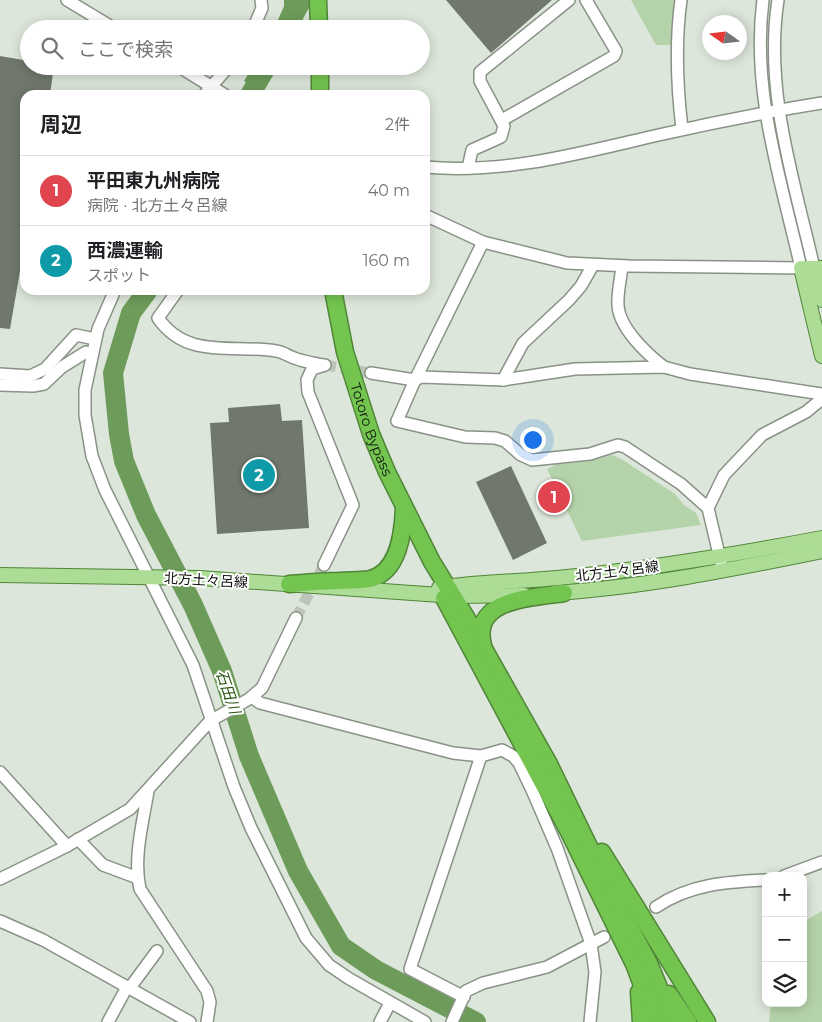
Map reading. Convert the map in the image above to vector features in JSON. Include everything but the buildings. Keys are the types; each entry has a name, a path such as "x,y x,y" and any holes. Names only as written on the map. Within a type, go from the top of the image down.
{"highway":[{"path":"318,0 319,20"},
{"path":"320,75 320,90"},
{"name":"Totoro Bypass","path":"334,295 344,352 386,472 446,591 485,650 548,764"},
{"path":"289,584 361,580 379,576 392,563 397,552 402,530 404,507"},
{"name":"Totoro Bypass","path":"446,591 455,623 642,964"},
{"path":"485,650 481,630 483,622 492,610 507,603 564,593"},
{"path":"548,764 620,911 642,964 673,1022"},
{"path":"548,764 707,1022"},
{"path":"641,1022 642,964"},
{"path":"642,964 656,1022"},
{"path":"642,964 688,1022"}],"main road":[{"path":"813,268 822,300"},
{"path":"813,268 822,356"},
{"name":"北方土々呂線","path":"446,591 718,558 822,538"},
{"name":"北方土々呂線","path":"0,575 200,578 289,584 342,590 564,593 724,571 822,551"}],"street":[{"path":"67,0 100,20"},
{"path":"257,20 262,8 261,0"},
{"path":"468,168 472,150 501,137 504,126 480,81 480,72 569,0"},
{"path":"502,120 614,56 616,51 586,0"},
{"path":"681,0 678,24 678,86 682,130"},
{"path":"763,0 760,54 766,113 813,268"},
{"path":"778,0 773,54 778,110 813,268"},
{"path":"189,75 207,90"},
{"path":"209,90 221,75"},
{"path":"430,167 518,166 778,110 822,103"},
{"path":"430,217 483,242 567,263 622,266 813,268"},
{"path":"483,242 415,380 397,421 465,437 494,438 505,441 521,455 532,460 590,454 618,445 681,484 708,508 718,558 724,571"},
{"path":"503,380 523,343 569,300 581,286 593,265"},
{"path":"622,266 618,306 621,316 638,344 664,367"},
{"path":"112,295 107,304 96,339 85,390 85,415 92,456 105,490 154,578 193,665 214,719 251,828 306,938 329,965 390,1003 425,1022"},
{"path":"174,295 158,318 166,329 190,344 241,350 272,350 325,366 312,369 307,380 308,392 353,505 324,565"},
{"path":"0,374 30,376 45,370 76,335 96,339"},
{"path":"0,385 33,386 44,384 72,360 86,352 92,354"},
{"path":"371,373 415,380 421,377 503,380 575,369 664,367 690,374 822,394"},
{"path":"708,508 724,476 762,435 806,412 822,399"},
{"path":"0,879 67,846 130,809 214,719 250,698 262,688 269,678 296,618"},
{"path":"250,698 260,703 454,753 481,756 502,750 513,756 519,763 557,848 592,944 595,972 590,1022"},
{"path":"463,998 410,969 481,756"},
{"path":"0,772 67,846"},
{"path":"148,791 141,832 138,878 140,889 146,901 207,991 210,1002 207,1022"},
{"path":"78,839 103,865 138,878"},
{"path":"795,872 822,862"},
{"path":"656,906 684,891 710,884 762,880"},
{"path":"0,920 43,940 190,1022"},
{"path":"452,1022 466,991 483,983 547,967 604,937"},
{"path":"108,1022 127,987 132,985 157,950"},
{"path":"380,1022 390,1003"}],"shaded area":[{"path":"284,0 300,0 303,20 278,20 284,6"},
{"path":"631,0 674,0 671,45 656,45"},
{"path":"248,75 273,75 262,90 258,90 244,81"},
{"path":"612,455 623,460 675,494 684,505 696,513 701,525 582,541 547,469 557,464 584,462"},
{"path":"822,911 822,1022 769,1022 771,1007 807,1007 807,920"}],"waterway":[{"name":"石田川","path":"291,20 302,0"},
{"name":"石田川","path":"253,90 262,75"},
{"name":"石田川","path":"144,295 131,313 113,373 119,434 124,461 146,515 193,605 222,671 249,756 298,871 341,946 376,970 476,1022"}],"tunnel":[{"path":"325,365 371,373"},
{"path":"296,618 324,565"}],"place":[{"name":"西濃運輸","path":"259,475"},
{"name":"平田東九州病院","path":"554,497"}]}
